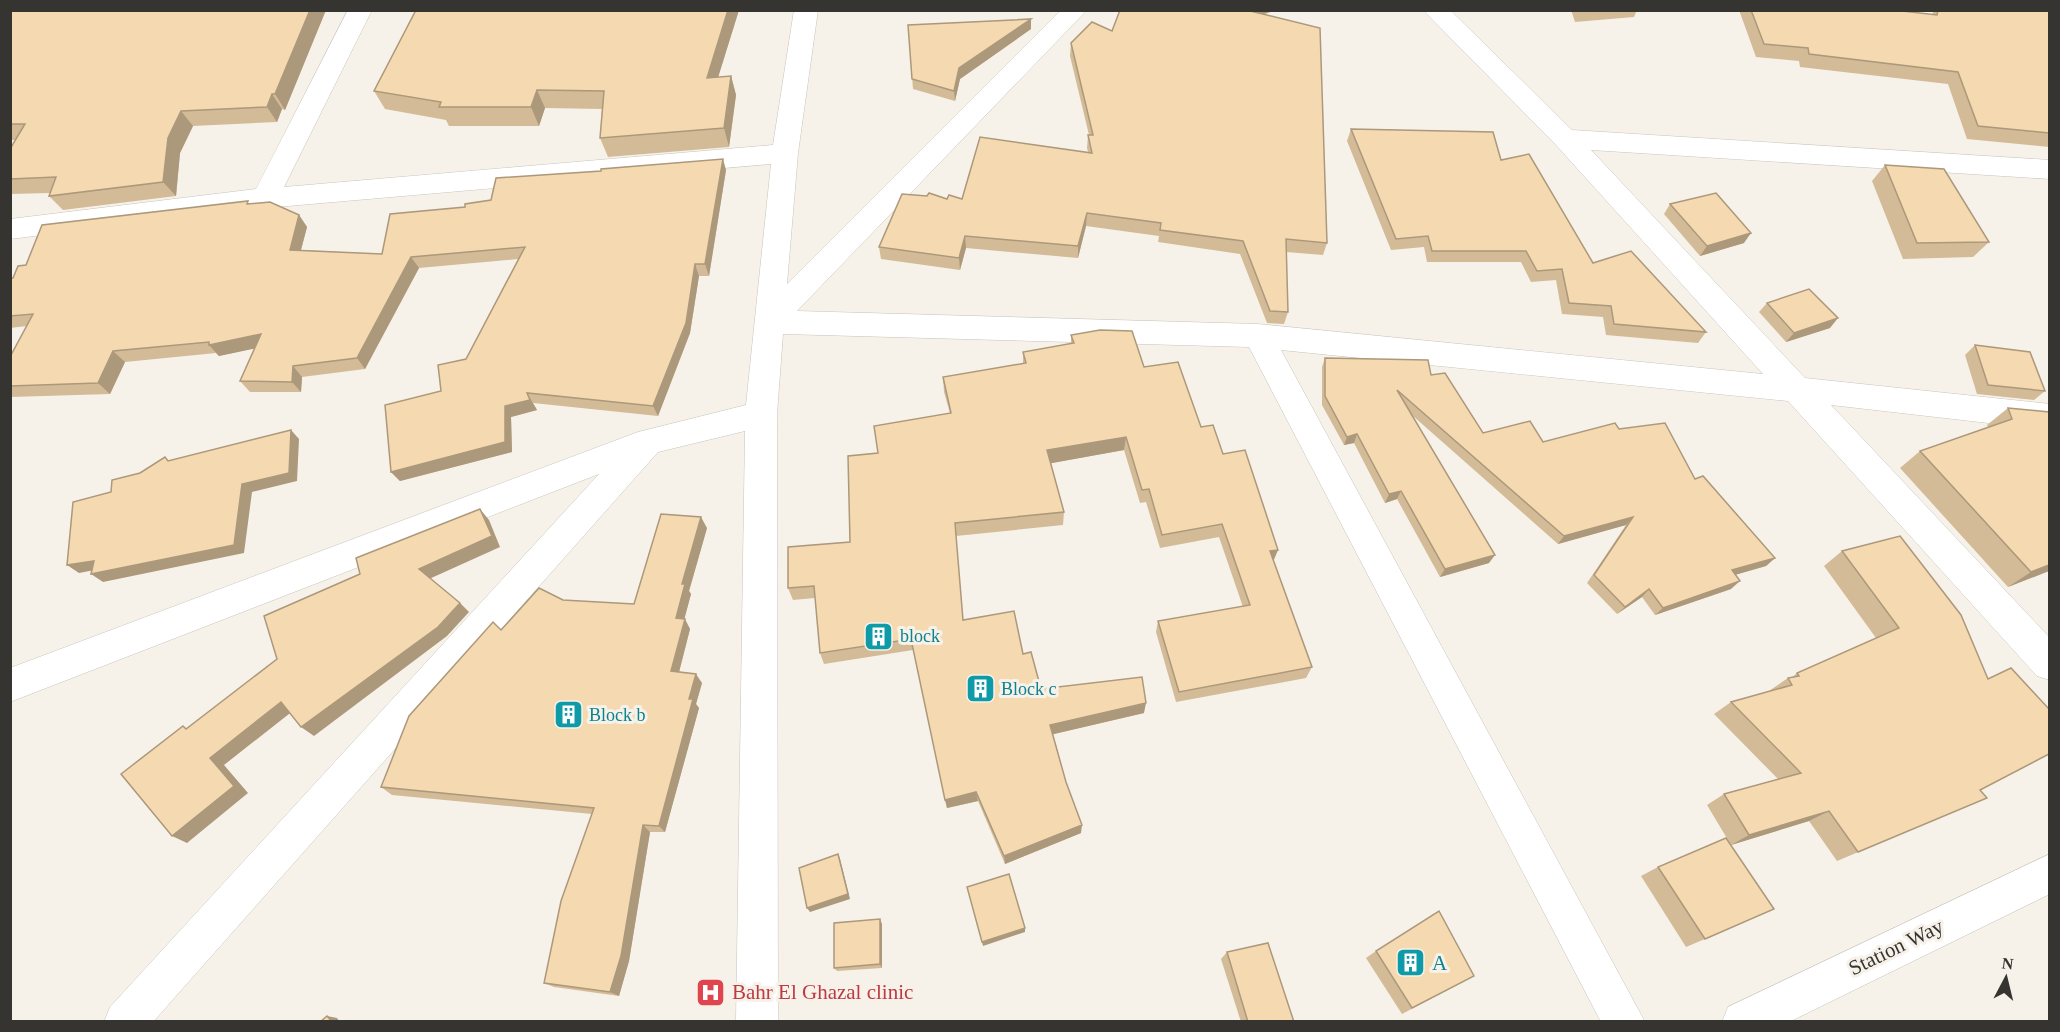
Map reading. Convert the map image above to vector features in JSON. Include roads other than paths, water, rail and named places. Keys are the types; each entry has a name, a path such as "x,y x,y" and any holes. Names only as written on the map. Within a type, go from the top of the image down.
{"street":[{"path":"265,198 360,10"},
{"path":"757,1022 761,414 785,153 806,10"},
{"path":"768,322 1075,10"},
{"path":"1435,10 1565,139 2049,664"},
{"path":"1565,139 2049,170"},
{"path":"10,229 265,198 785,153"},
{"path":"768,322 1258,336 1794,389 2049,417"},
{"path":"1258,336 1624,1022"},
{"path":"10,685 650,441 761,414"},
{"path":"125,1022 650,441"},
{"name":"Station Way","path":"1743,1022 2049,873"}],"place":[{"name":"block","path":"879,636"},
{"name":"Block c","path":"980,689"},
{"name":"Block b","path":"568,715"},
{"name":"A","path":"1411,963"},
{"name":"Bahr El Ghazal clinic","path":"711,992"}]}
